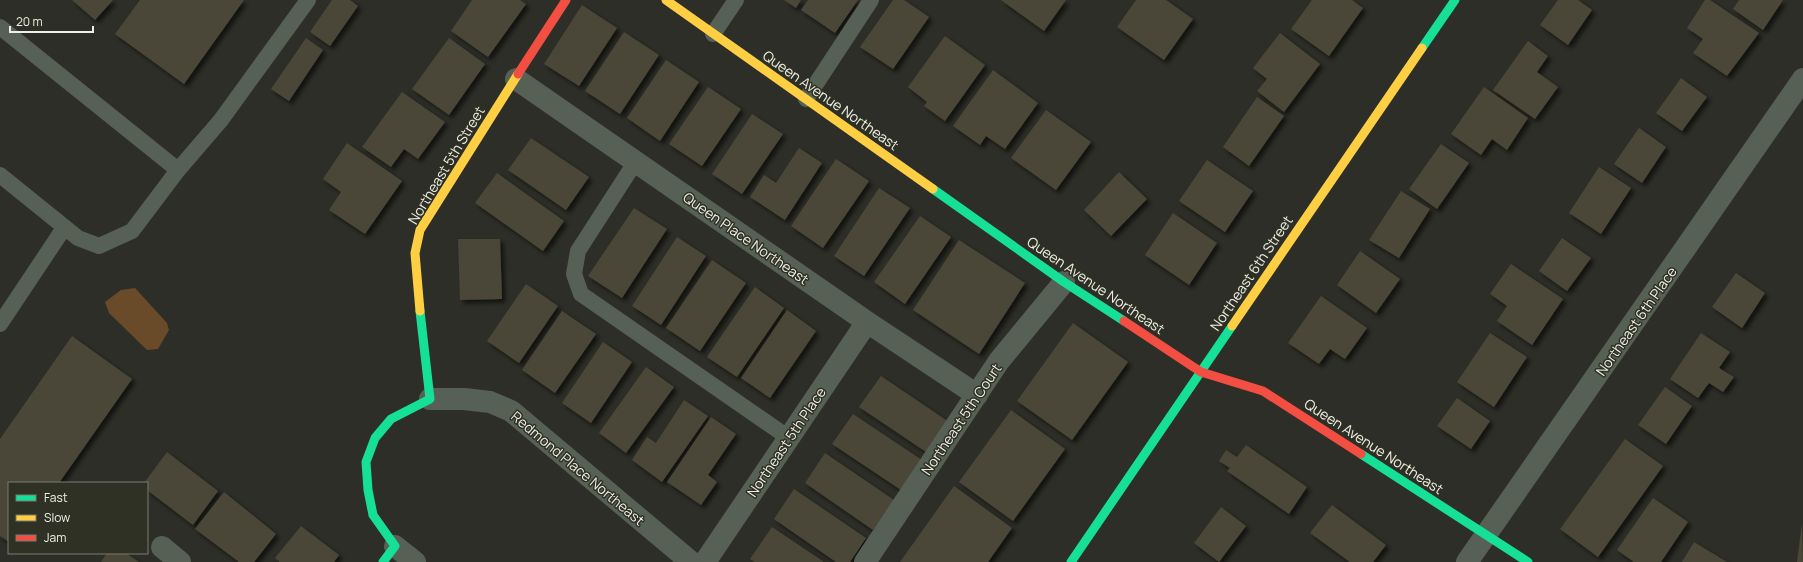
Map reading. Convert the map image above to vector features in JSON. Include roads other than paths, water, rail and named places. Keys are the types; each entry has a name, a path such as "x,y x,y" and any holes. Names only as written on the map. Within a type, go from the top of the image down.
{"street":[{"name":"Northeast 5th Street","path":"430,399 416,280 415,253 420,230 454,174 566,0"},
{"name":"Queen Avenue Northeast","path":"666,0 1064,282 1201,372 1263,392 1528,562"},
{"name":"Northeast 6th Street","path":"1071,562 1454,0"},
{"name":"Queen Place Northeast","path":"516,79 867,322 978,395"},
{"name":"Northeast 6th Place","path":"1468,562 1803,79"},
{"name":"Northeast 5th Court","path":"865,562 978,395 999,361 1064,282"},
{"name":"Northeast 5th Place","path":"705,562 867,322"},
{"path":"415,562 389,554 374,515 368,490 366,462 376,438 391,419 430,399"},
{"name":"Redmond Place Northeast","path":"430,399 464,399 490,402 511,411 691,562"},
{"path":"162,547 180,562"}],"lane":[{"path":"0,175 78,238 99,246 132,231 178,170 221,120 308,0"},
{"path":"713,34 736,0"},
{"path":"806,99 871,0"},
{"path":"0,27 178,170"},
{"path":"636,162 578,252 574,274 581,294 789,438"},
{"path":"0,324 64,228"}]}
